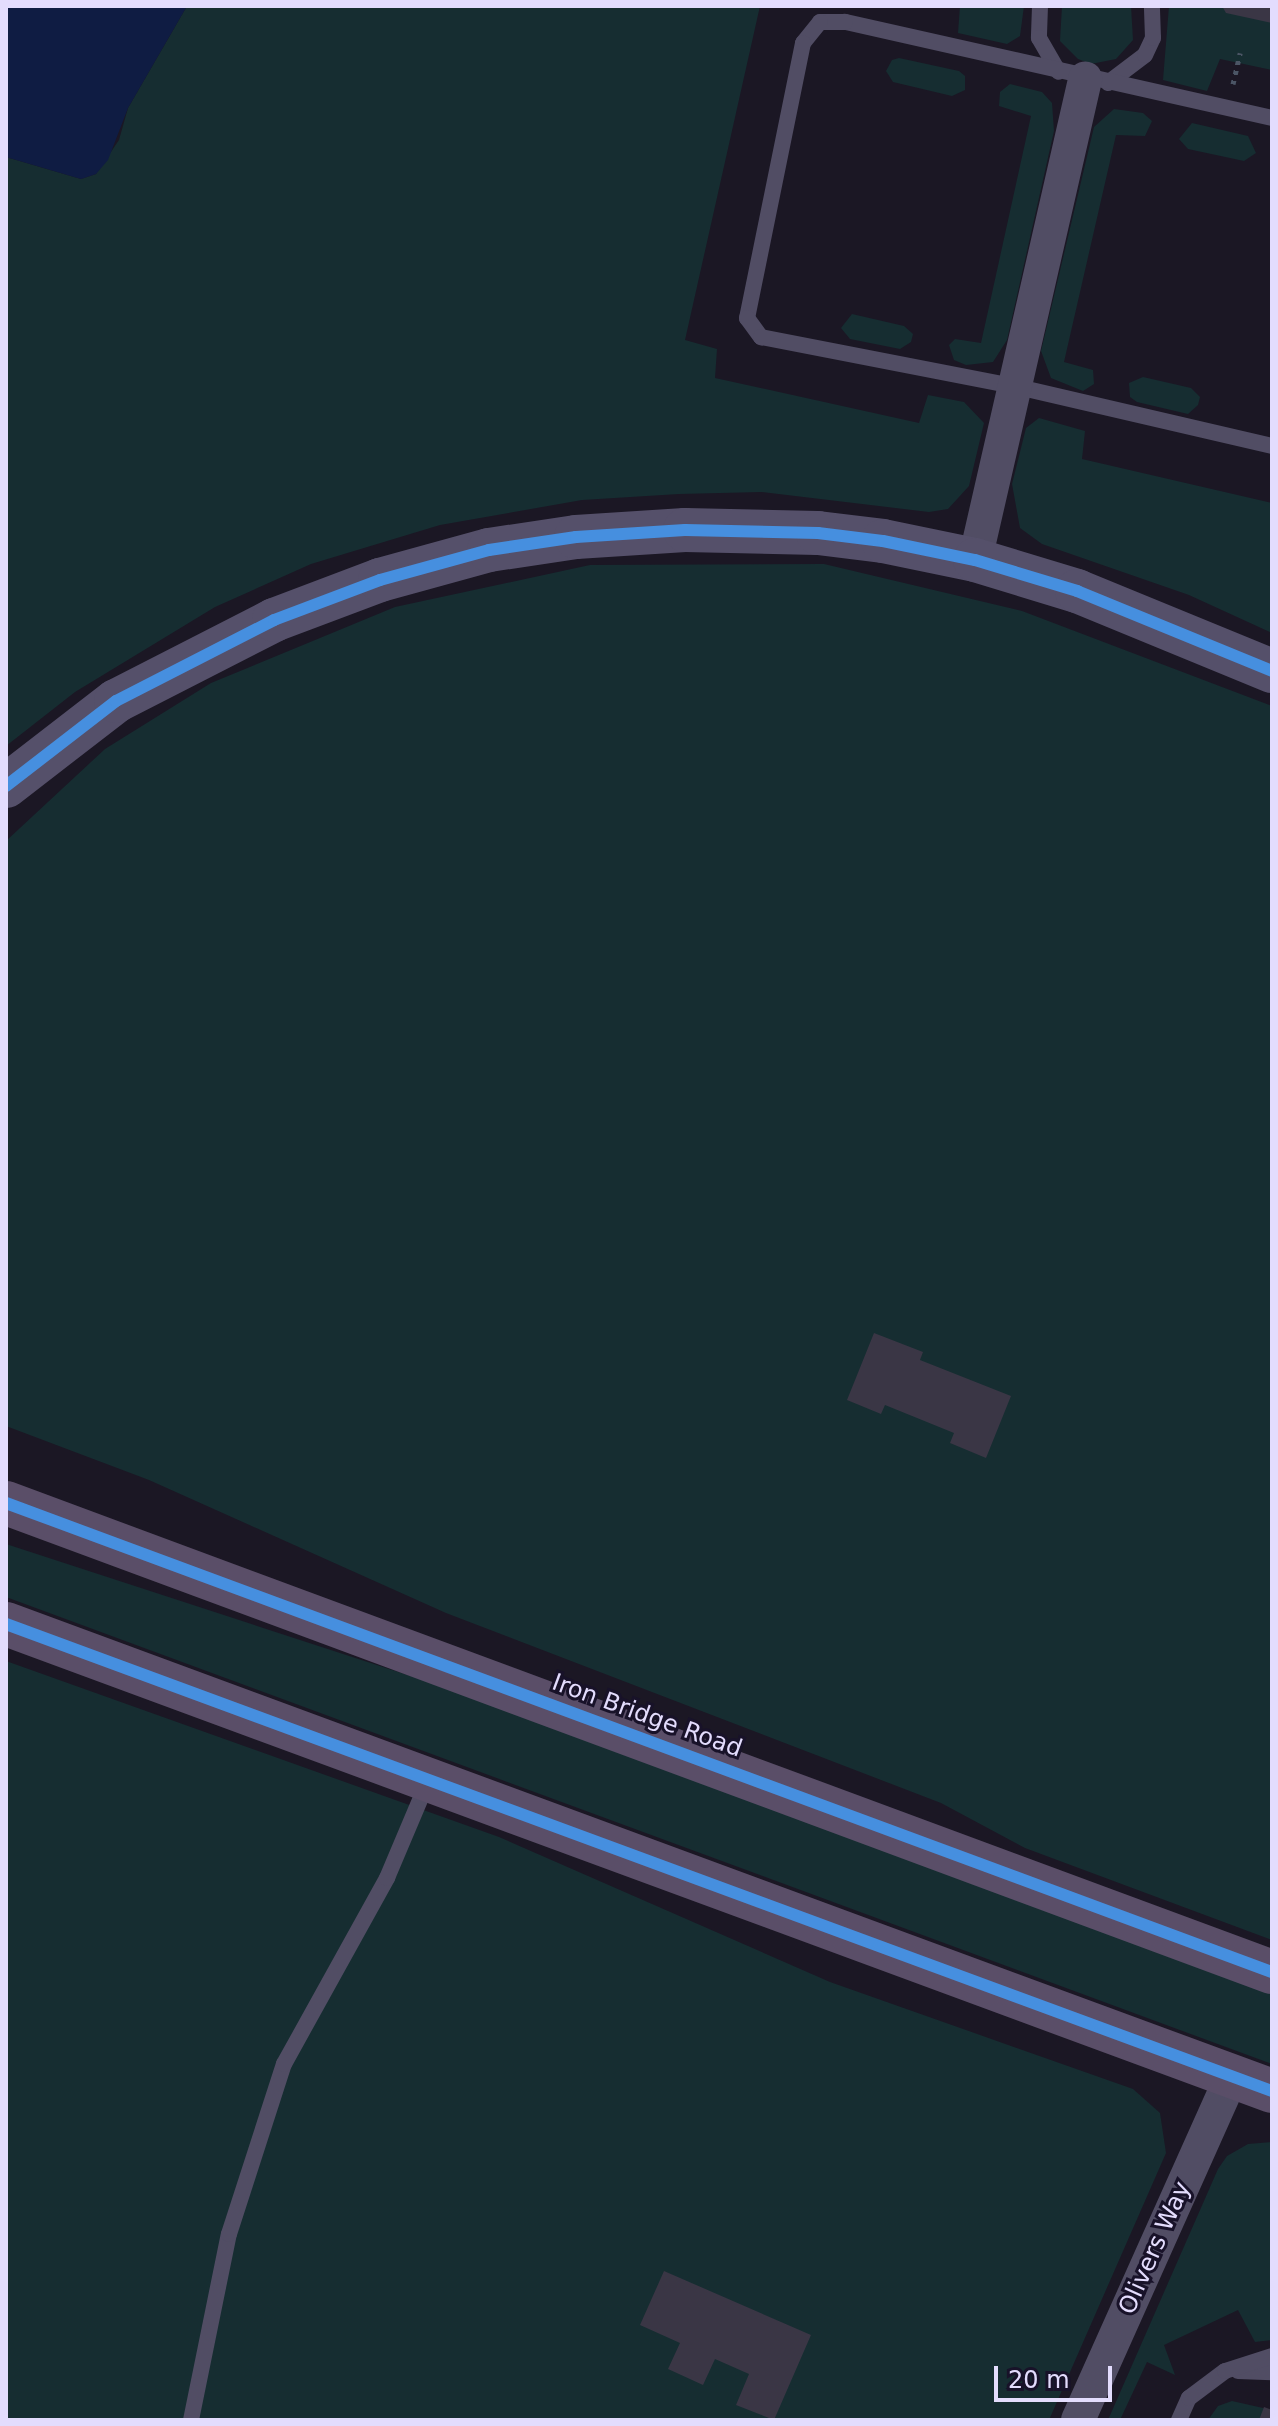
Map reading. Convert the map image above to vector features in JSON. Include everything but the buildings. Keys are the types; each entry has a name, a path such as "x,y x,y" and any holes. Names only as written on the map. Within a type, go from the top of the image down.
{"main road":[{"name":"Iron Bridge Road","path":"6,1503 1272,1972"},
{"path":"6,1624 1252,2083"}],"street":[{"path":"975,560 1084,78"},
{"path":"6,786 116,701 173,668 274,620 380,580 489,550 576,537 715,530 818,533 975,560 1077,591 1272,671"},
{"name":"Olivers Way","path":"1078,2420 1252,2083"}],"lane":[{"path":"1040,6 1039,38 1084,78"},
{"path":"1084,78 1145,55 1153,38 1152,6"},
{"path":"1272,118 845,22 820,22 803,43 747,318 761,337 1014,386 1272,446"},
{"path":"191,2420 232,2219 284,2064 387,1878 428,1780"},
{"path":"1179,2420 1189,2398 1225,2371 1272,2356"},
{"path":"1225,2371 1272,2372"}],"green space":[{"path":"187,6 760,6 685,340 717,349 715,378 919,423 928,395 964,402 984,423 969,486 948,509 929,512 761,492 679,494 582,500 440,525 311,564 215,607 75,692 6,746 6,157 81,179 96,174 119,140 128,108"},
{"path":"960,6 1024,6 1020,36 1007,44 958,33"},
{"path":"1062,6 1131,6 1133,40 1116,59 1091,64 1078,59 1060,41"},
{"path":"1169,6 1272,6 1272,70 1220,59 1207,91 1163,80"},
{"path":"899,58 959,71 965,76 965,90 952,96 893,82 886,71 892,60"},
{"path":"1010,84 1042,92 1052,103 1054,131 1007,340 993,362 966,365 954,360 949,345 955,339 981,343 1031,116 999,106 1000,92"},
{"path":"1114,109 1143,113 1152,121 1145,136 1116,135 1064,362 1093,370 1094,384 1083,391 1051,378 1041,351 1094,127"},
{"path":"1192,123 1248,136 1256,153 1244,161 1188,149 1179,139"},
{"path":"852,314 904,326 913,334 911,342 900,349 850,339 841,328"},
{"path":"1143,377 1191,388 1200,397 1198,405 1188,414 1137,402 1130,397 1129,383"},
{"path":"1039,418 1085,431 1082,459 1272,503 1272,633 1189,595 1042,544 1020,528 1012,484 1026,428"},
{"path":"824,564 1022,611 1272,706 1272,1940 1025,1848 941,1803 446,1613 149,1480 6,1426 6,841 105,749 211,683 395,607 590,565"},
{"path":"6,1544 429,1682 1272,1990 1272,2064 6,1597"},
{"path":"6,1661 499,1837 830,1982 1133,2089 1160,2113 1166,2153 1049,2420 6,2420"},
{"path":"1272,2142 1272,2340 1255,2342 1238,2310 1164,2345 1175,2375 1147,2362 1120,2420 1108,2420 1218,2169 1227,2156 1248,2144"},
{"path":"1232,2401 1272,2410 1272,2420 1208,2420 1218,2406"}],"water":[{"path":"6,6 187,6 128,108 108,160 96,174 81,179 6,157"}],"cycle path":[{"path":"6,786 116,701 274,620 380,580 489,550 576,537 685,530 818,533 883,541 975,560 1077,591 1272,671"},
{"path":"6,1503 1272,1972"},
{"path":"6,1624 1272,2091"}]}
